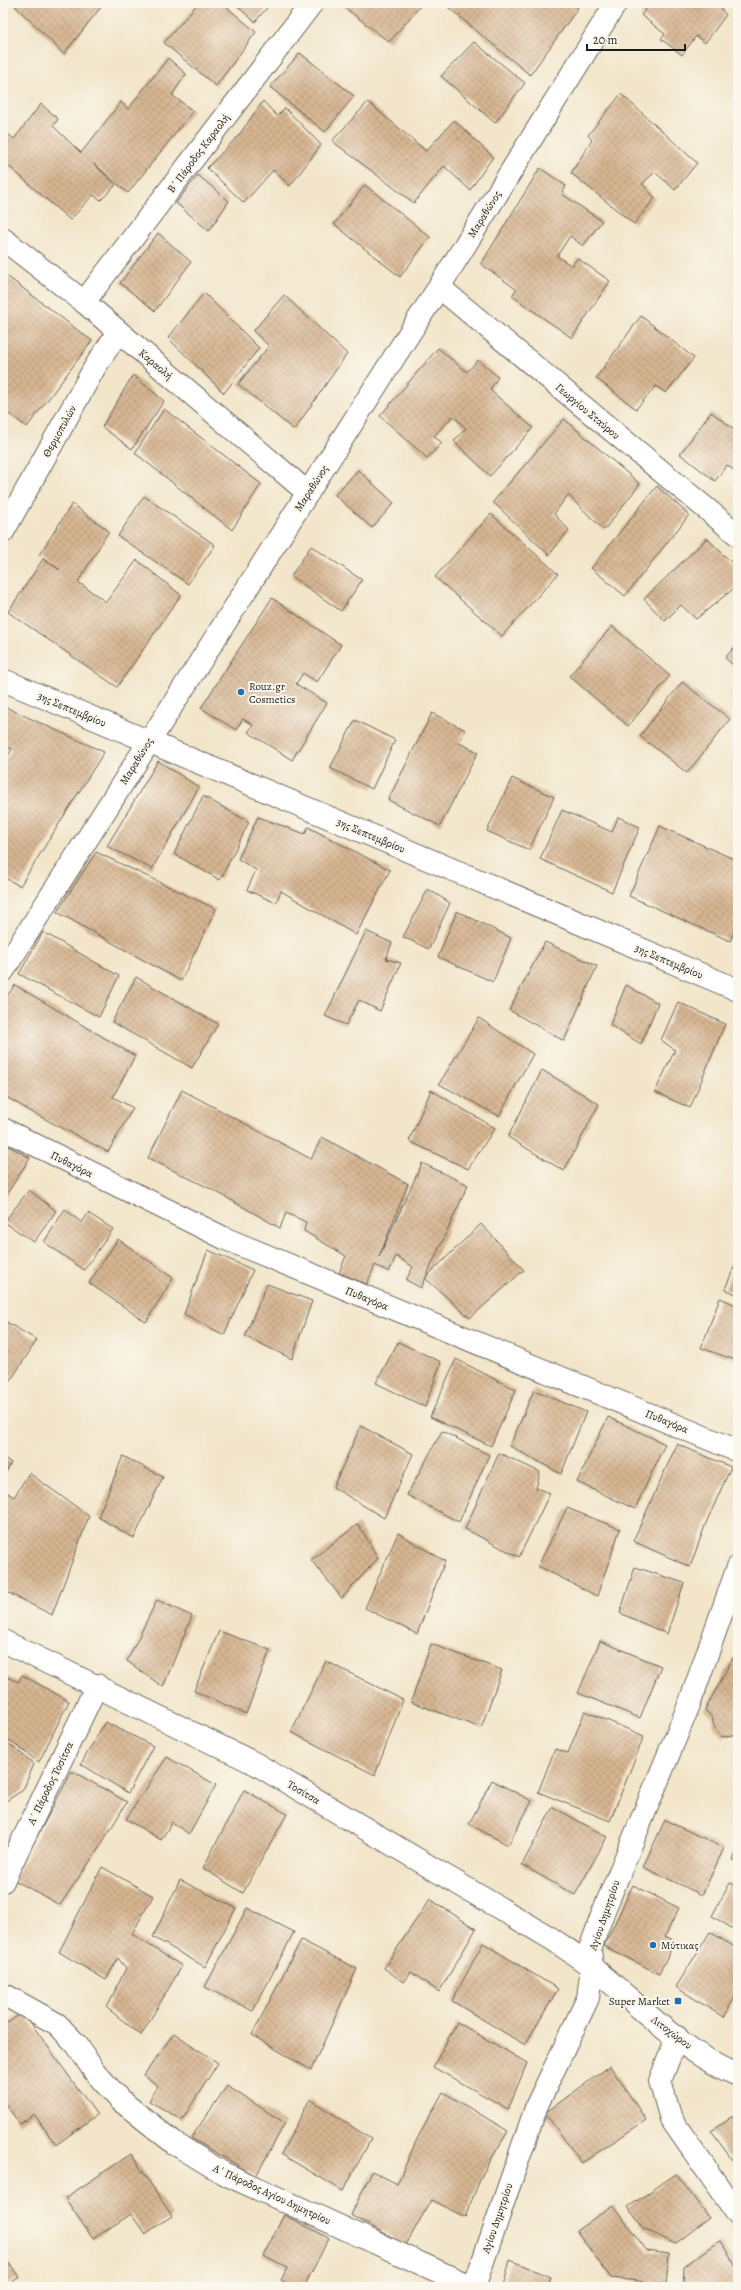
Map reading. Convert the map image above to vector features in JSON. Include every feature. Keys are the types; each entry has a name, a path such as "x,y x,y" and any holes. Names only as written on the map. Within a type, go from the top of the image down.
{"street":[{"name":"Β΄ Πάροδος Καραολή","path":"84,302 312,3"},
{"name":"Μαραθώνος","path":"3,971 439,287 616,3"},
{"name":"Καραολή","path":"3,239 84,302 308,493"},
{"name":"Γεωργίου Σταύρου","path":"439,287 738,535"},
{"name":"Θερμοπυλών","path":"3,532 95,367 118,332"},
{"name":"3ης Σεπτεμβρίου","path":"3,680 738,990"},
{"name":"Πυθαγόρα","path":"3,1130 226,1239 738,1450"},
{"name":"Αγίου Δημητρίου","path":"473,2287 537,2105 588,1998 592,1967 590,1949 604,1910 689,1705 738,1567"},
{"name":"Τοσίτσα","path":"3,1641 97,1685 256,1764 552,1939 592,1967"},
{"name":"Α΄ Πάροδος Τοσίτσα","path":"3,1881 97,1685"},
{"name":"Λιτοχώρου","path":"592,1967 677,2037 724,2070 738,2075"},
{"name":"Α΄ Πάροδος Αγίου Δημητρίου","path":"3,1994 58,2024 77,2045 94,2071 120,2100 187,2151 223,2173 473,2287"},
{"path":"677,2037 660,2081 671,2119 738,2215"}],"building":[{"path":"17,3 104,3 64,54 15,6"},
{"path":"198,3 222,3 256,32 216,86 164,43"},
{"path":"234,3 271,3 255,22"},
{"path":"339,3 419,3 421,5 389,42"},
{"path":"443,3 571,3 578,8 530,75"},
{"path":"651,3 725,3 721,9 726,15 705,43 696,36 682,55 661,39 665,34 641,15"},
{"path":"474,42 525,83 495,123 441,76"},
{"path":"300,53 354,96 325,132 270,87"},
{"path":"168,58 186,74 172,95 193,111 128,193 94,164 116,185 101,200 93,195 70,220 3,161 3,130 14,139 41,104 58,119 53,126 81,153 121,102 128,109"},
{"path":"621,94 697,163 675,190 655,172 642,184 655,198 634,224 571,173 592,140 588,135"},
{"path":"263,101 277,116 285,108 321,145 290,186 273,170 244,203 207,168 239,135"},
{"path":"368,102 426,151 454,120 493,157 470,190 444,166 414,203 332,141"},
{"path":"540,168 566,186 562,194 602,221 583,246 570,236 557,256 572,266 577,258 610,281 572,338 512,296 516,289 481,264"},
{"path":"198,175 229,201 209,231 176,203"},
{"path":"365,185 430,237 400,277 334,224"},
{"path":"158,233 191,262 155,311 120,283"},
{"path":"3,273 92,341 27,427 6,412 3,416"},
{"path":"204,293 259,348 224,393 168,338"},
{"path":"284,295 347,354 294,430 238,384 269,346 253,331"},
{"path":"641,316 694,358 666,393 656,386 636,409 596,378"},
{"path":"438,348 467,372 478,360 498,377 490,390 533,428 490,476 454,441 466,428 453,416 434,436 442,443 427,458 380,416"},
{"path":"133,375 164,401 132,449 102,427"},
{"path":"164,409 261,484 232,530 135,453"},
{"path":"711,412 734,429 738,424 738,470 736,472 727,465 715,481 680,454"},
{"path":"564,419 640,484 604,530 568,495 554,514 569,530 549,555 493,502"},
{"path":"358,470 394,503 372,528 335,495"},
{"path":"657,486 689,515 625,596 591,568"},
{"path":"144,496 215,545 188,584 118,536"},
{"path":"72,504 109,531 78,582 106,602 137,560 181,595 117,687 8,612 43,559 60,570 39,555"},
{"path":"491,514 558,574 502,636 435,577"},
{"path":"707,538 738,569 738,585 696,619 681,605 665,621 644,599"},
{"path":"311,546 362,580 341,611 291,576"},
{"path":"272,598 341,645 317,682 303,673 296,684 327,703 292,760 248,732 253,725 243,719 236,730 201,708"},
{"path":"612,626 670,676 628,726 569,676"},
{"path":"738,643 738,669 725,658"},
{"path":"682,682 730,719 687,773 640,736"},
{"path":"3,706 104,752 20,886 3,877 3,764 12,749 3,746"},
{"path":"432,713 465,730 459,743 478,752 440,826 388,800"},
{"path":"355,720 395,740 372,789 330,768"},
{"path":"158,761 199,787 152,869 107,846"},
{"path":"512,778 554,797 529,850 487,831"},
{"path":"203,796 249,822 220,880 174,854"},
{"path":"562,810 612,832 618,817 640,827 612,892 540,859"},
{"path":"258,817 305,834 308,827 390,870 356,935 281,891 276,903 247,890 256,870 238,859"},
{"path":"660,826 738,861 738,922 730,941 629,896"},
{"path":"96,852 216,909 181,981 57,912"},
{"path":"428,889 450,903 429,949 403,937"},
{"path":"457,911 511,938 493,982 438,957"},
{"path":"366,931 392,943 386,959 401,963 380,1011 359,1000 346,1025 325,1016"},
{"path":"43,932 119,976 99,1017 19,974"},
{"path":"545,942 597,966 564,1041 509,1010"},
{"path":"136,977 218,1024 192,1068 112,1022"},
{"path":"15,985 135,1056 113,1097 133,1108 108,1152 39,1116 3,1095 3,1002"},
{"path":"626,985 658,1003 641,1044 610,1025"},
{"path":"678,1002 725,1024 690,1108 655,1092 675,1050 661,1040"},
{"path":"479,1018 533,1054 499,1116 439,1084"},
{"path":"542,1070 599,1104 564,1171 508,1137"},
{"path":"182,1090 311,1159 322,1137 408,1184 379,1257 422,1163 468,1185 421,1288 406,1280 413,1267 396,1256 389,1272 375,1265 367,1284 339,1273 346,1256 304,1231 306,1222 286,1213 280,1228 215,1191 148,1158"},
{"path":"431,1090 495,1128 468,1169 409,1141"},
{"path":"3,1143 30,1158 3,1200"},
{"path":"29,1190 56,1211 34,1242 4,1222"},
{"path":"65,1209 82,1223 88,1213 113,1229 84,1270 44,1242"},
{"path":"481,1224 524,1270 470,1318 425,1278"},
{"path":"118,1239 173,1278 146,1322 89,1283"},
{"path":"208,1250 253,1270 224,1335 184,1314"},
{"path":"738,1258 738,1295 725,1289"},
{"path":"267,1284 312,1301 292,1359 245,1336"},
{"path":"720,1298 738,1306 738,1361 701,1348"},
{"path":"3,1320 37,1340 3,1392"},
{"path":"398,1342 441,1362 425,1407 376,1383"},
{"path":"456,1359 516,1390 491,1446 430,1417"},
{"path":"534,1390 586,1412 561,1474 510,1446"},
{"path":"608,1417 665,1444 635,1509 577,1482"},
{"path":"361,1426 413,1454 384,1518 333,1487"},
{"path":"442,1431 489,1455 459,1522 407,1495"},
{"path":"677,1444 731,1467 706,1523 690,1567 633,1541"},
{"path":"499,1453 540,1472 536,1488 550,1493 519,1557 465,1529"},
{"path":"123,1456 163,1477 134,1538 98,1517"},
{"path":"3,1457 11,1463 3,1478"},
{"path":"29,1473 89,1516 52,1615 3,1590 3,1490 14,1497"},
{"path":"567,1508 620,1529 597,1596 538,1566"},
{"path":"358,1524 378,1558 342,1598 311,1560"},
{"path":"398,1533 445,1561 417,1634 365,1608"},
{"path":"635,1567 684,1583 667,1634 620,1613"},
{"path":"157,1600 192,1616 163,1687 127,1661"},
{"path":"219,1631 270,1650 246,1714 194,1691"},
{"path":"600,1641 661,1666 640,1718 578,1693"},
{"path":"431,1644 502,1670 481,1728 411,1702"},
{"path":"733,1658 738,1661 738,1734 722,1737 714,1726 712,1717 705,1710"},
{"path":"326,1661 403,1700 375,1775 291,1732"},
{"path":"3,1675 18,1682 22,1675 69,1701 39,1762 3,1736"},
{"path":"585,1711 644,1736 610,1821 538,1792 555,1749 568,1753"},
{"path":"105,1722 153,1746 128,1793 81,1764"},
{"path":"3,1739 34,1764 23,1790 3,1803"},
{"path":"167,1757 216,1785 189,1834 172,1822 161,1840 126,1819"},
{"path":"72,1771 127,1802 99,1848 60,1905 14,1880"},
{"path":"492,1780 532,1801 508,1845 469,1824"},
{"path":"244,1790 287,1814 243,1893 203,1868"},
{"path":"553,1807 607,1837 575,1895 522,1865"},
{"path":"665,1820 724,1848 702,1895 643,1867"},
{"path":"738,1849 738,1862 733,1860"},
{"path":"102,1867 153,1896 132,1934 182,1966 141,2035 107,2008 126,1968 118,1958 106,1980 59,1952"},
{"path":"180,1880 236,1908 205,1967 153,1937"},
{"path":"730,1883 738,1886 738,1932 712,1916"},
{"path":"633,1885 679,1908 665,1936 675,1941 659,1974 604,1946"},
{"path":"430,1899 476,1929 439,1992 411,1972 403,1982 384,1968"},
{"path":"247,1908 294,1932 253,2011 205,1987"},
{"path":"710,1932 738,1949 738,1993 723,2017 676,1987"},
{"path":"301,1940 357,1969 311,2070 252,2035"},
{"path":"483,1943 558,1989 525,2045 452,2001"},
{"path":"23,2012 97,2115 56,2145 34,2114 20,2124 3,2101 3,2026"},
{"path":"457,2022 527,2063 508,2109 433,2067"},
{"path":"174,2033 218,2063 182,2120 149,2101 158,2086 144,2075"},
{"path":"610,2066 646,2120 582,2163 545,2113"},
{"path":"227,2086 285,2123 256,2176 191,2138"},
{"path":"443,2092 508,2131 482,2175 465,2217 431,2200 406,2245 351,2215 372,2171 397,2184 417,2139"},
{"path":"310,2099 371,2139 343,2191 281,2154"},
{"path":"734,2115 738,2116 738,2168 711,2131"},
{"path":"131,2154 172,2216 145,2234 131,2214 93,2239 65,2198"},
{"path":"676,2174 709,2218 675,2244 643,2228 628,2207"},
{"path":"613,2205 647,2251 669,2254 666,2284 611,2278 576,2231"},
{"path":"284,2215 329,2238 304,2287 295,2287 281,2280 287,2268 263,2256"},
{"path":"720,2241 738,2268 738,2287 683,2287 684,2266"},
{"path":"3,2256 19,2277 6,2287 3,2287"},
{"path":"510,2260 551,2277 548,2287 503,2287"}],"place":[{"name":"Rouz.gr Cosmetics","path":"241,692"},
{"name":"Μύτικας","path":"653,1945"},
{"name":"Super Market","path":"678,2001"}]}
